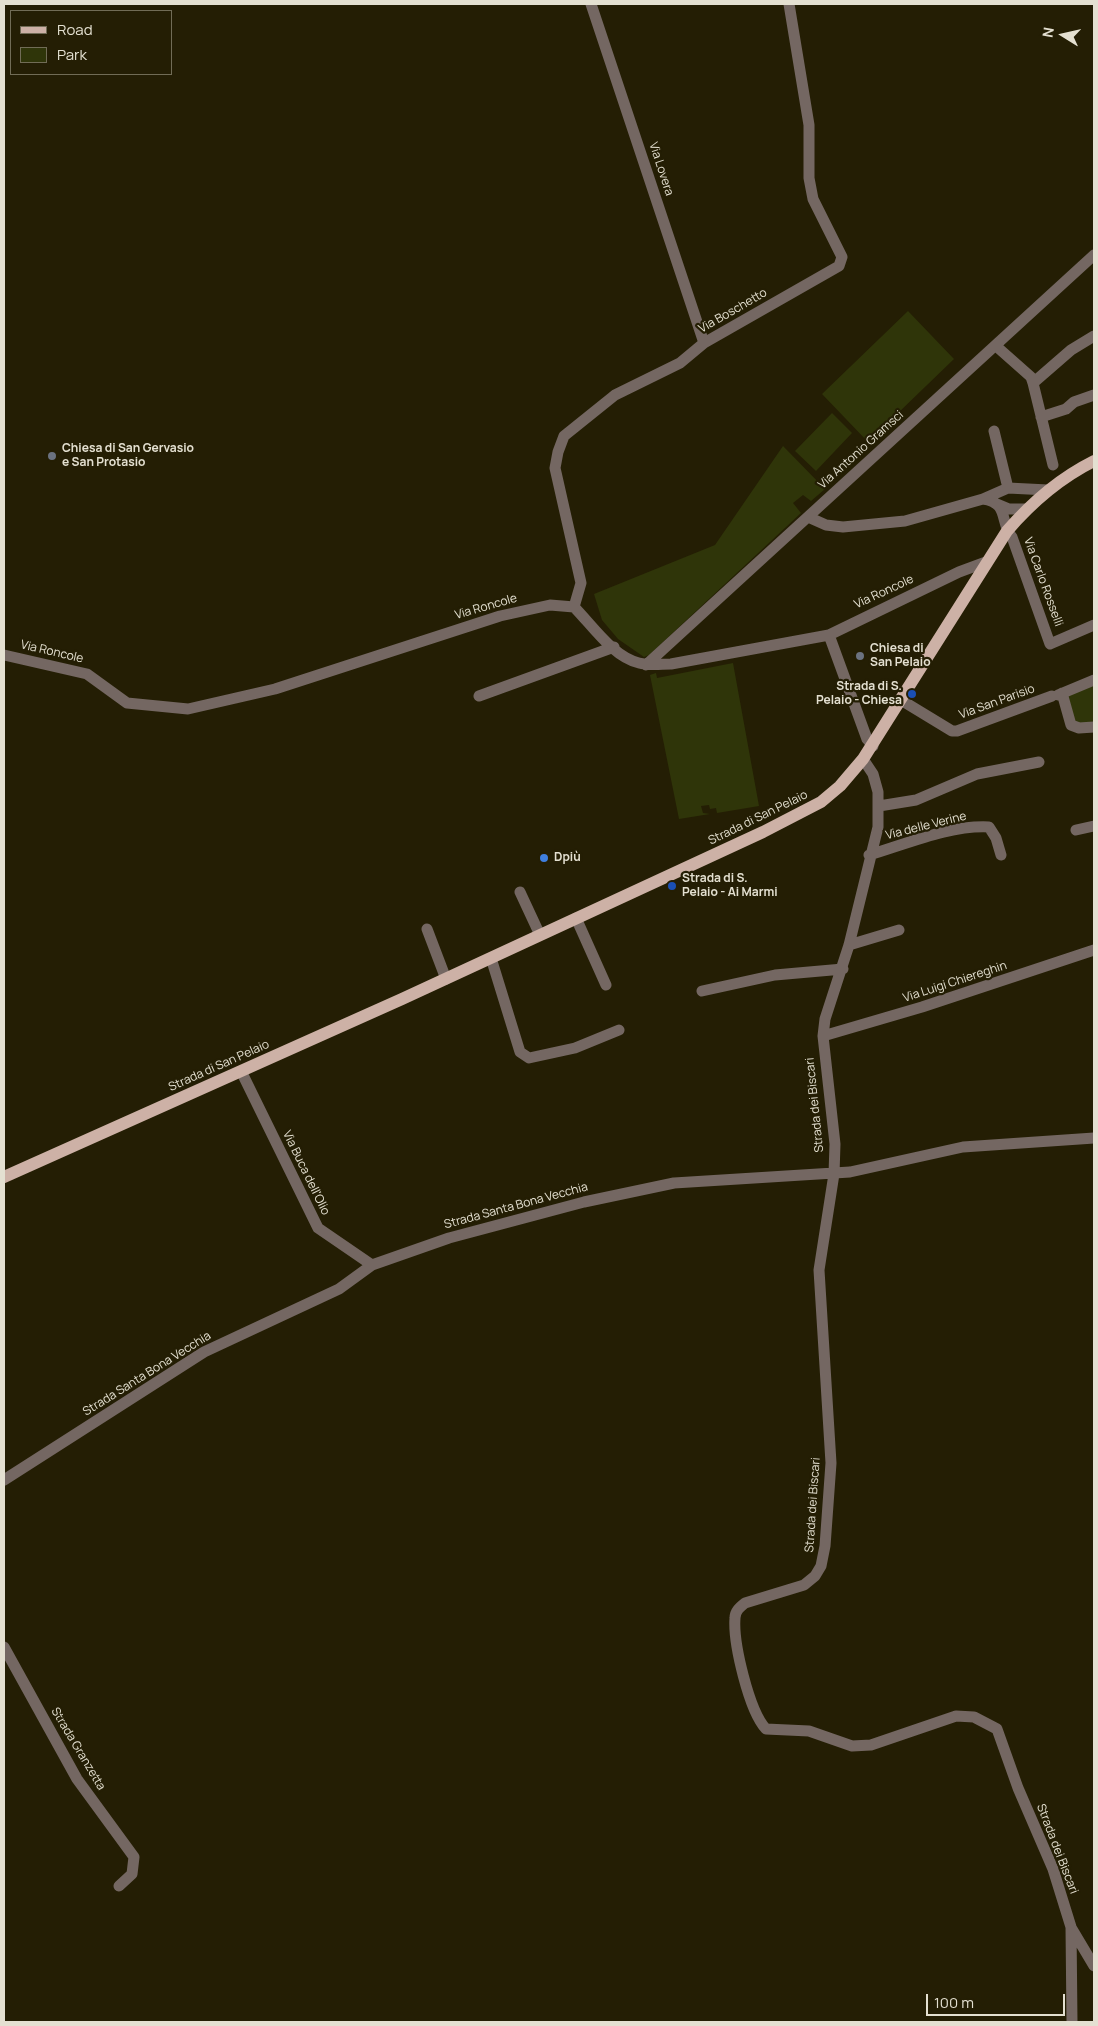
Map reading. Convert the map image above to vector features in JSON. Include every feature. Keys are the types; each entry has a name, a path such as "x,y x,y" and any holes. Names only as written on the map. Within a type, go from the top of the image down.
{"main road":[{"name":"Strada di San Pelaio","path":"4,1177 446,979 798,815 821,802 840,786 873,746 974,581 1007,531 1026,509 1048,490 1094,461"}],"street":[{"name":"Via Lovera","path":"591,4 704,343"},
{"name":"Via Boschetto","path":"574,607 581,583 555,468 564,436 616,394 680,363 704,343 839,266 842,257 813,199 809,178 809,125 789,4"},
{"name":"Via Antonio Gramsci","path":"646,665 1094,255"},
{"path":"1033,383 1071,350 1094,336"},
{"path":"996,346 1031,377 1053,465"},
{"path":"1041,417 1066,409 1074,402 1094,395"},
{"path":"994,431 1008,488"},
{"path":"808,517 826,525 843,527 905,521 983,499 1008,488 1048,490"},
{"path":"983,499 1009,509 1026,509"},
{"name":"Via Carlo Rosselli","path":"997,504 1005,518 1007,531 1012,537 1050,644 1094,625"},
{"name":"Via Roncole","path":"4,655 87,674 127,703 188,709 275,689 500,616 550,605 574,607 621,655 646,665 671,664 829,635 959,572 986,562"},
{"path":"959,572 974,581"},
{"path":"829,635 867,739 873,746"},
{"path":"480,696 614,647"},
{"name":"Via San Parisio","path":"901,700 952,731 957,731 1094,680"},
{"path":"1058,694 1071,725 1079,728 1094,727"},
{"name":"Via delle Verine","path":"823,1036 825,1019 843,968 869,855 878,827 879,806 873,774 863,759"},
{"path":"879,806 916,800 977,774 1040,762"},
{"path":"1076,830 1094,826"},
{"name":"Via delle Verine","path":"869,855 948,832 979,827 988,827 996,838 1001,855"},
{"path":"520,892 540,935"},
{"path":"576,918 606,985"},
{"path":"427,929 446,979"},
{"path":"849,945 899,930"},
{"name":"Via Luigi Chiereghin","path":"823,1036 922,1008 1094,950"},
{"path":"491,958 520,1052 529,1058 575,1048 619,1030"},
{"path":"702,991 775,975 843,968"},
{"name":"Strada dei Biscari","path":"823,1036 834,1144 834,1174 819,1270 831,1463 825,1546 821,1566 815,1576 804,1585 745,1603 738,1609 735,1618 742,1671 760,1722 766,1729 809,1731 852,1746 871,1745 956,1716 974,1717 993,1725 1001,1738 1018,1788 1052,1869 1071,1927 1072,2022"},
{"name":"Via Buca dell'Olio","path":"241,1071 318,1228 372,1265"},
{"name":"Strada Santa Bona Vecchia","path":"4,1480 204,1352 339,1289 372,1265 449,1238 584,1202 674,1183 834,1174 963,1146 1094,1138"},
{"name":"Strada Granzetta","path":"4,1647 78,1779 134,1857 132,1874 119,1886"},
{"path":"1071,1927 1094,1966"}],"green space":[{"path":"908,311 954,359 868,442 822,394"},
{"path":"832,413 852,433 816,471 795,451"},
{"path":"783,446 825,489 811,501 803,495 793,503 801,513 649,655 644,657 618,639 602,620 594,594 715,545"},
{"path":"733,663 759,806 717,813 716,808 710,809 709,805 701,806 703,813 710,814 679,819 650,675 656,673 657,678"},
{"path":"1094,680 1094,727 1079,728 1062,693"}],"place":[{"name":"Chiesa di San Gervasio e San Protasio","path":"52,456"},
{"name":"Chiesa di San Pelaio","path":"860,656"},
{"name":"Strada di S. Pelaio - Chiesa","path":"912,694"},
{"name":"Dpiù","path":"544,858"},
{"name":"Strada di S. Pelaio - Ai Marmi","path":"672,886"}]}
